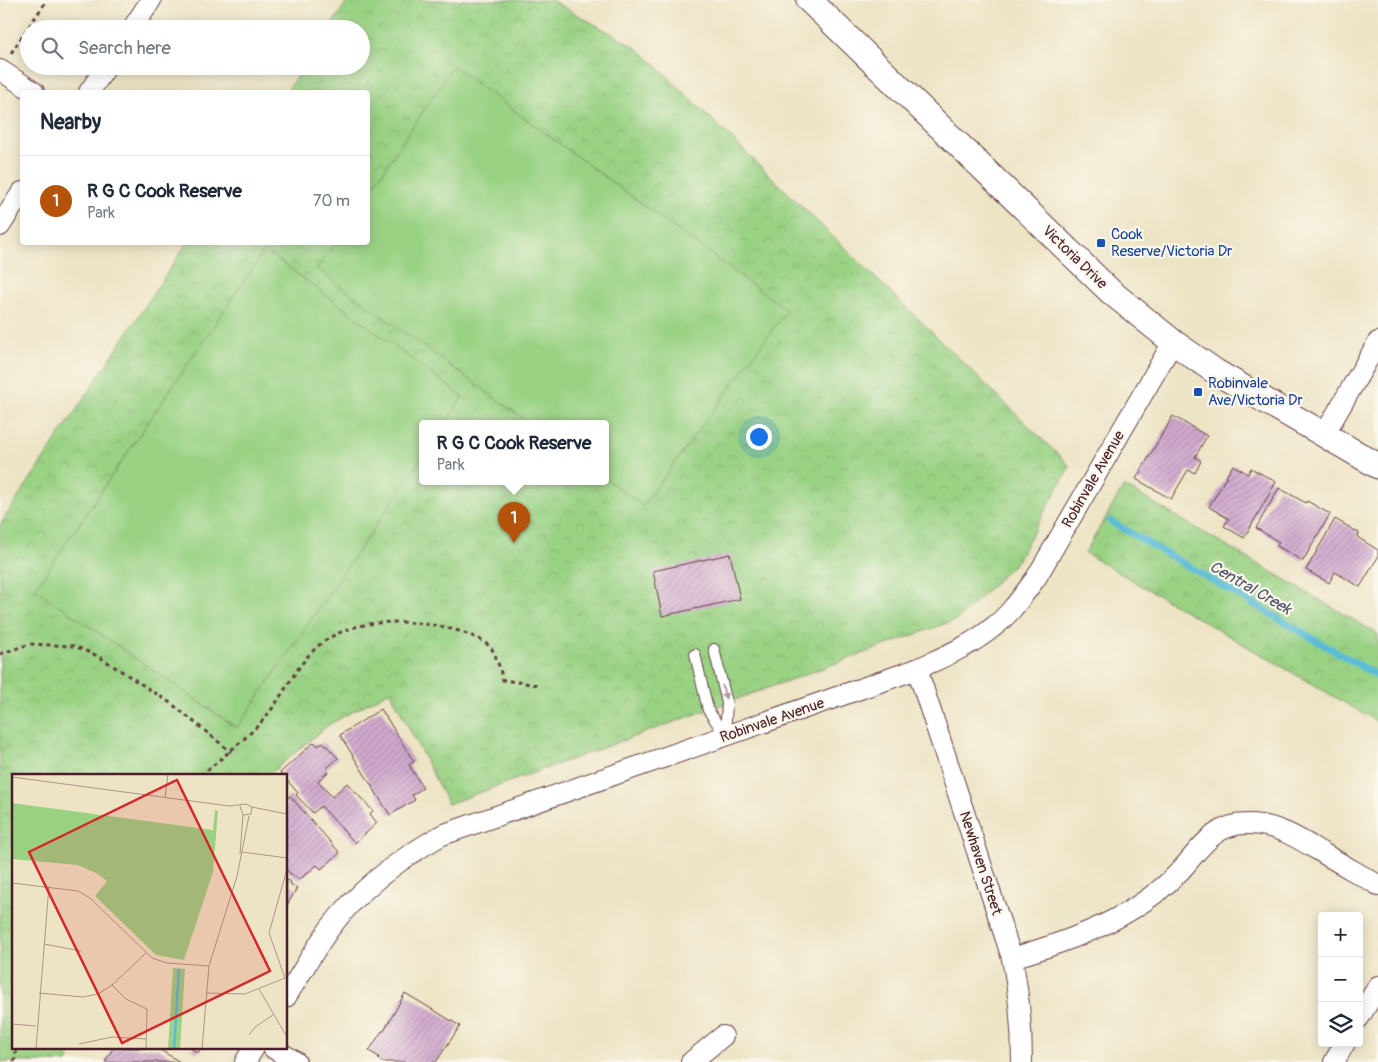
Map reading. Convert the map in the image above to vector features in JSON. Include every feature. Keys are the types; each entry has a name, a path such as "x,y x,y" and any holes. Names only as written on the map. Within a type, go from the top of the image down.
{"street":[{"path":"138,20 151,0"},
{"name":"Victoria Drive","path":"810,0 1112,292 1172,342 1216,372 1378,466"},
{"path":"0,70 31,90"},
{"path":"90,90 101,75"},
{"path":"0,226 20,195"},
{"name":"Robinvale Avenue","path":"288,994 330,928 367,887 413,851 442,835 917,669 966,646 994,627 1017,603 1036,578 1172,342"},
{"path":"1324,435 1378,342"},
{"name":"Newhaven Street","path":"917,669 1012,958 1019,995 1022,1027 1022,1062"},
{"path":"1012,958 1091,932 1130,911 1166,884 1181,870 1200,846 1227,826 1245,824 1264,825 1286,832 1378,885"},
{"path":"1363,1011 1378,986"},
{"path":"691,1062 723,1036"},
{"path":"1334,1062 1343,1047"},
{"path":"246,1062 253,1050"},
{"path":"276,1050 296,1062"}],"lane":[{"path":"714,649 727,703 725,736"},
{"path":"695,654 708,710 725,736"}],"path":[{"path":"34,20 47,0"},
{"path":"0,70 20,40"},
{"path":"204,774 231,752 264,719 304,660 317,646 334,634 352,627 377,623 416,622 471,634 491,647 503,680 538,685"},
{"path":"0,654 30,644 74,646 98,656 172,704 231,752"}],"green space":[{"path":"348,0 551,0 639,49 1070,466 1017,561 958,619 448,804 390,691 328,725 269,774 12,774 12,1050 74,1050 67,1062 0,1062 0,525 186,245 370,245 370,90 287,90 298,75 370,75 370,20 335,20"},
{"path":"453,66 787,310 643,506 609,481 609,420 525,420 317,269 334,245 370,245 370,191"},
{"path":"265,250 463,397 447,420 419,420 419,462 237,728 35,589"},
{"path":"1124,486 1378,634 1378,722 1085,553"}],"building":[{"path":"1173,416 1207,436 1195,457 1201,461 1195,473 1188,470 1171,499 1136,479"},
{"path":"1233,465 1248,474 1251,468 1276,482 1244,538 1224,526 1229,519 1209,507"},
{"path":"1279,488 1330,514 1303,561 1277,546 1279,542 1256,528"},
{"path":"1335,519 1359,533 1357,537 1378,550 1378,557 1360,587 1335,572 1329,583 1306,570"},
{"path":"730,554 740,599 662,616 653,571"},
{"path":"381,709 414,762 409,765 423,788 412,795 415,800 390,815 340,735"},
{"path":"314,742 318,746 323,742 338,758 326,769 328,772 318,781 332,797 347,783 373,811 370,814 377,823 355,843 321,806 313,813 296,795 298,793 288,781 288,774 280,773"},
{"path":"290,796 340,853 321,869 317,865 299,880 288,872 288,798"},
{"path":"288,881 297,888 288,904"},
{"path":"405,993 460,1026 436,1062 382,1062 378,1059 379,1057 369,1051 382,1031 384,1031"},
{"path":"112,1050 160,1050 180,1062 105,1062"}],"waterway":[{"name":"Central Creek","path":"1110,521 1378,676"}],"place":[{"name":"Cook Reserve/Victoria Dr","path":"1101,243"},
{"name":"Robinvale Ave/Victoria Dr","path":"1198,392"},
{"name":"R G C Cook Reserve","path":"514,543"}]}
